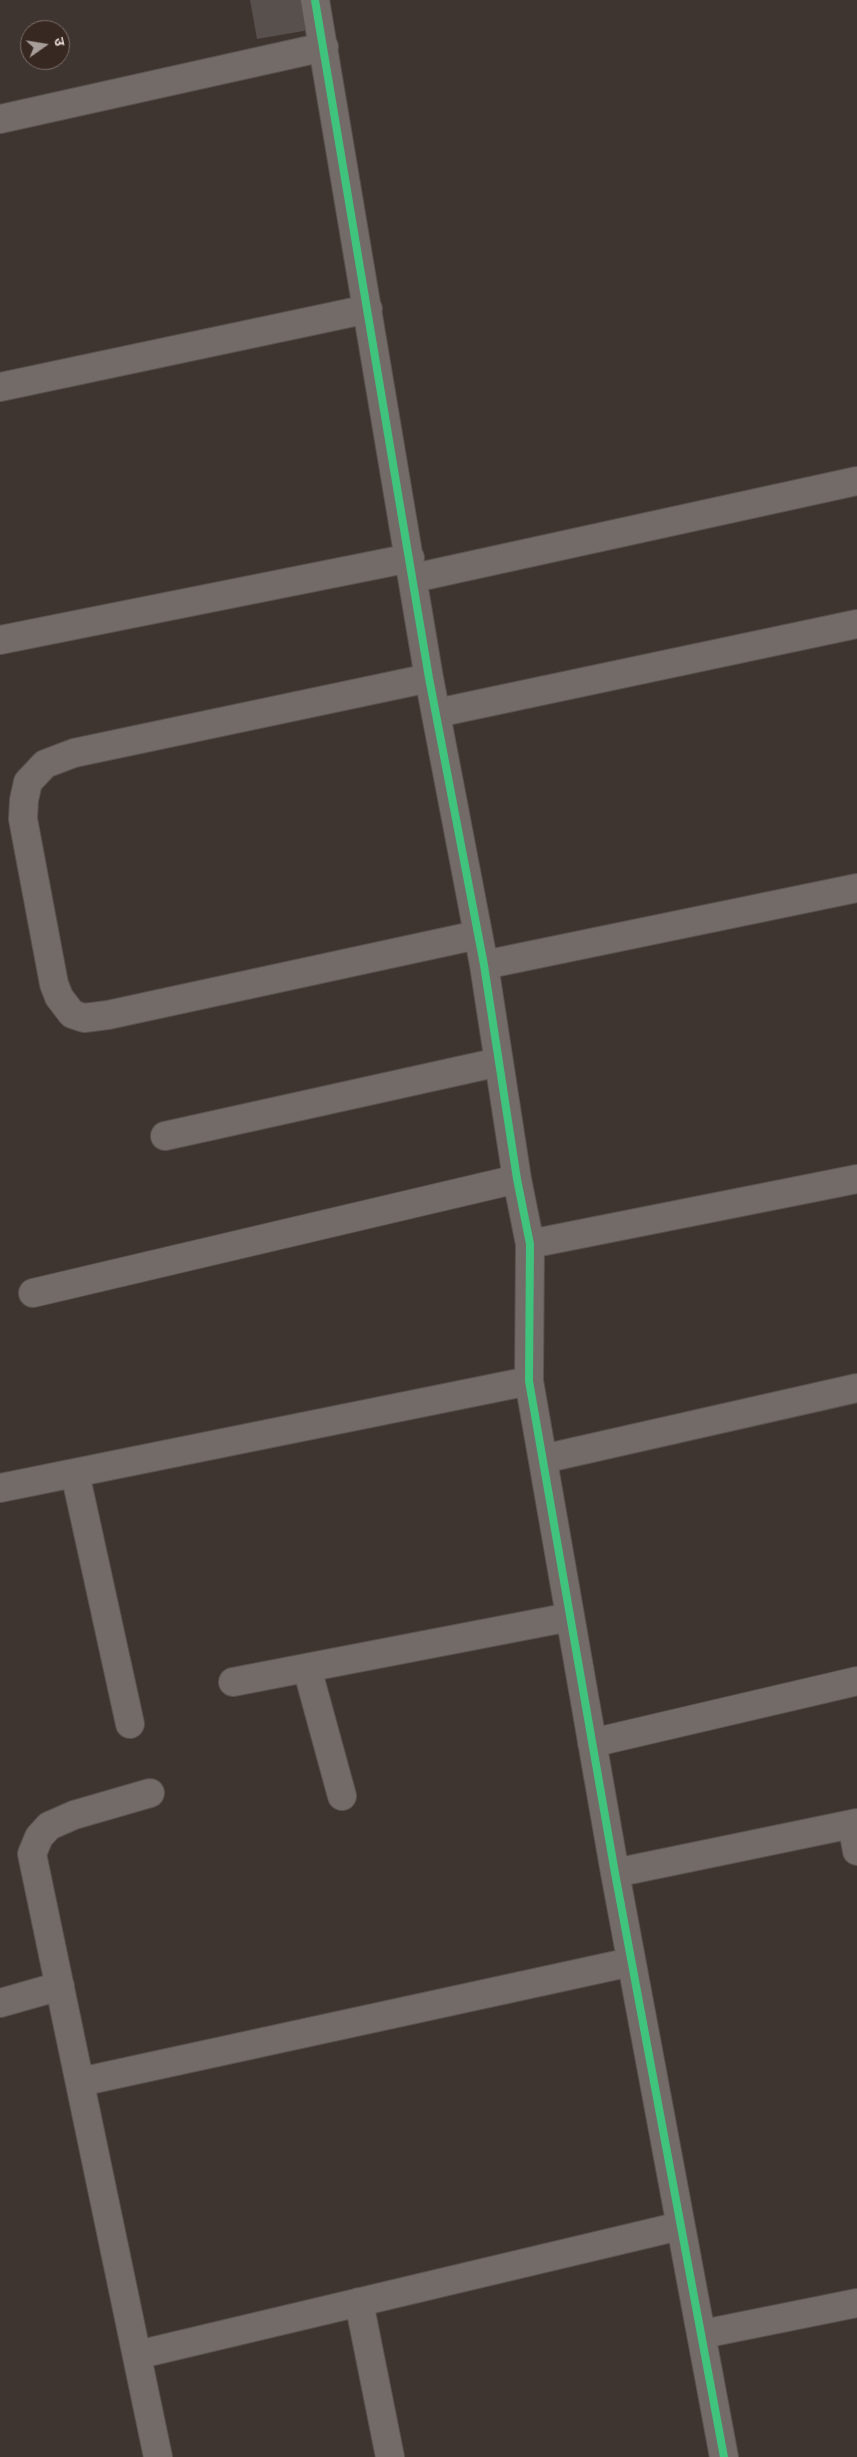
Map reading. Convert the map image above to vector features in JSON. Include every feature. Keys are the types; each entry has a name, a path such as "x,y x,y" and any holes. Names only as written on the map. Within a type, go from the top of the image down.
{"street":[{"path":"315,0 429,678 484,966 517,1179 530,1244 529,1381 615,1873 680,2226 703,2334 724,2457"},
{"path":"0,119 324,47"},
{"path":"0,387 368,309"},
{"path":"0,640 412,568 857,481"},
{"path":"437,713 857,624"},
{"path":"429,678 74,753 45,764 28,782 24,800 23,819 54,984 59,997 72,1014 84,1018 108,1015 477,935"},
{"path":"484,966 857,888"},
{"path":"165,1136 499,1062"},
{"path":"530,1244 857,1178"},
{"path":"33,1293 517,1179"},
{"path":"0,1488 529,1381"},
{"path":"543,1460 857,1388"},
{"path":"75,1473 130,1724"},
{"path":"233,1682 570,1617"},
{"path":"307,1668 342,1796"},
{"path":"592,1743 857,1681"},
{"path":"150,1793 74,1815 49,1826 39,1837 32,1854 158,2457"},
{"path":"615,1873 855,1824 857,1851"},
{"path":"80,2082 632,1962"},
{"path":"0,2003 60,1986"},
{"path":"137,2355 680,2226"},
{"path":"359,2302 390,2457"},
{"path":"703,2334 857,2303"}],"building":[{"path":"250,0 310,0 315,29 257,39"}],"cycle path":[{"path":"315,0 429,678 484,965 517,1179 530,1244 529,1381 615,1873 724,2457"}]}
